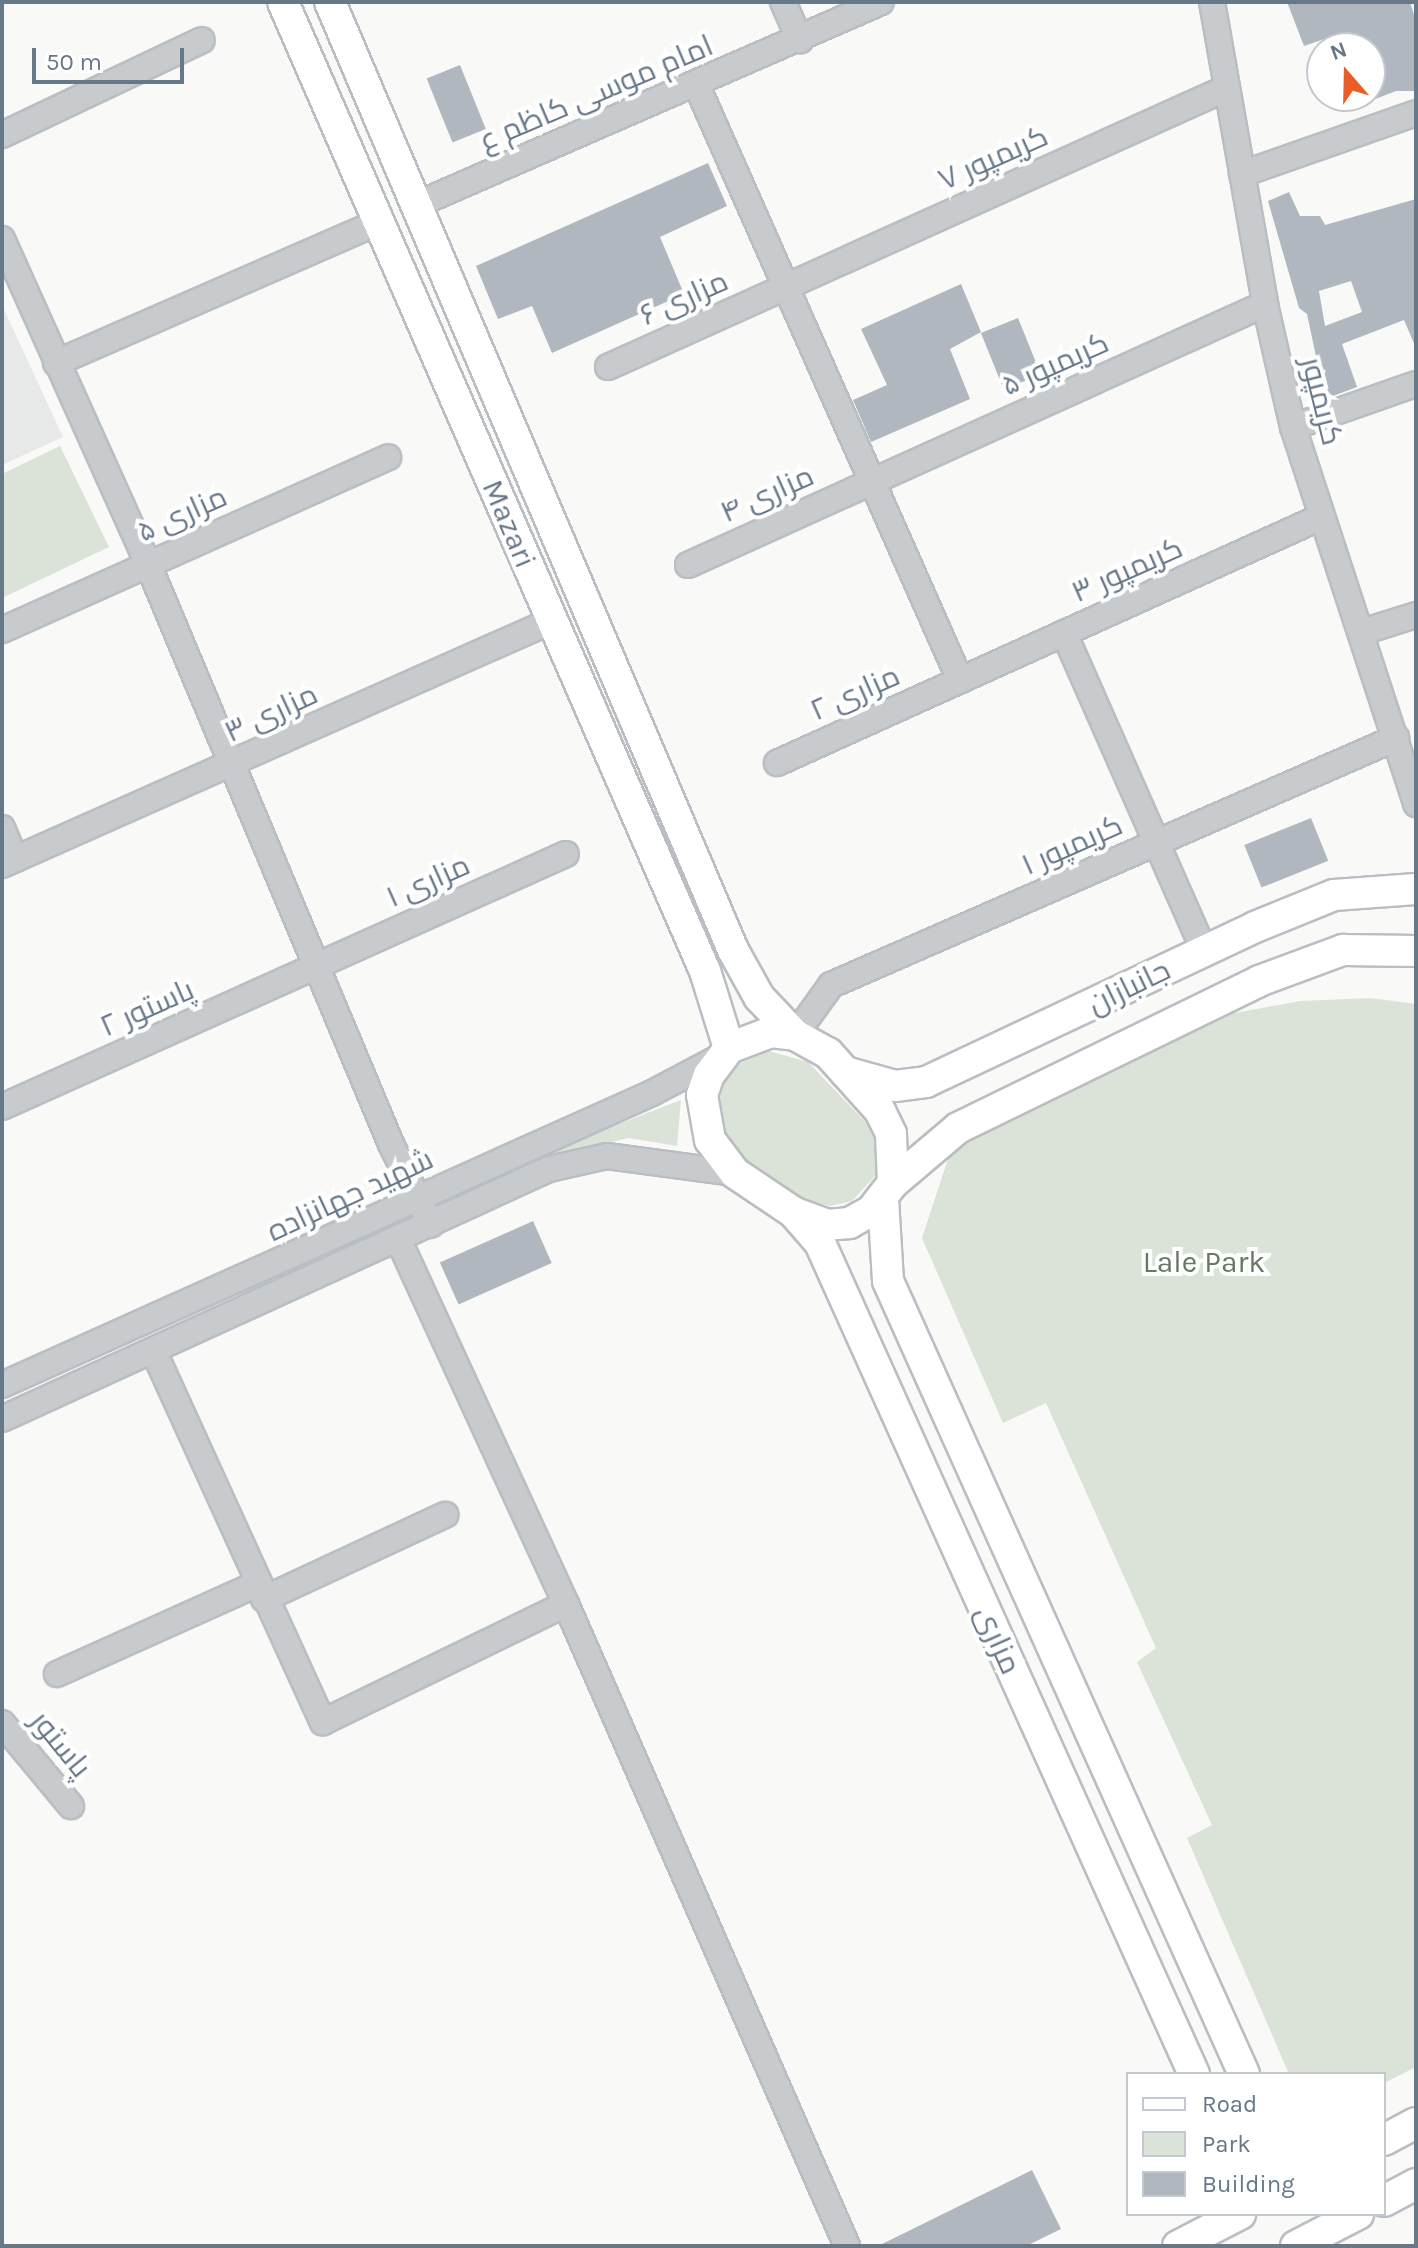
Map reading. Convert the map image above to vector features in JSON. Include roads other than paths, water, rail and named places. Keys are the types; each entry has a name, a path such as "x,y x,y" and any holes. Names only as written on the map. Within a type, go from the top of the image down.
{"main road":[{"name":"Mazari","path":"283,2 705,971 725,1052"},
{"name":"Mazari","path":"330,2 733,950 759,997 795,1035"},
{"path":"378,222 416,205"},
{"name":"جانبازان","path":"845,1072 895,1086 926,1082 1204,951 1334,895 1416,889"},
{"name":"جانبازان","path":"888,1191 958,1128 1259,981 1343,950 1416,951"},
{"path":"888,1191 849,1223 828,1225 793,1212 735,1173 710,1140 702,1117 702,1095 725,1052 771,1032 795,1035 828,1053 880,1111 891,1134 888,1281 1243,2072"},
{"name":"مزاری","path":"793,1212 820,1243 1193,2072"},
{"path":"1386,2139 1416,2123"},
{"path":"1386,2200 1416,2184"},
{"path":"1169,2246 1198,2216"},
{"path":"1178,2246 1236,2216"},
{"path":"1296,2246 1354,2216"}],"street":[{"path":"783,2 800,40"},
{"name":"امام موسی کاظم ع","path":"416,205 697,86 881,2"},
{"name":"کریمپور","path":"1212,2 1265,304 1293,427 1416,804"},
{"path":"2,135 202,40"},
{"path":"697,86 960,680"},
{"name":"کریمپور ۷","path":"786,287 1227,88"},
{"path":"1242,174 1416,113"},
{"path":"56,363 378,222"},
{"path":"2,239 148,564 317,966 431,1225"},
{"name":"مزاری ۶","path":"608,367 786,287"},
{"name":"کریمپور ۵","path":"872,482 1265,304"},
{"path":"1293,427 1416,384"},
{"name":"مزاری ۵","path":"2,630 388,457"},
{"name":"مزاری ۴","path":"688,565 872,482"},
{"name":"کریمپور ۳","path":"960,680 1321,517"},
{"path":"1362,632 1416,615"},
{"name":"مزاری ۳","path":"9,862 235,765 551,621"},
{"path":"1064,633 1204,951"},
{"name":"مزاری ۲","path":"777,763 960,680"},
{"name":"کریمپور ۱","path":"795,1035 831,985 1396,738"},
{"path":"2,828 9,862"},
{"name":"مزاری ۱","path":"317,966 566,854"},
{"name":"پاستور ۲","path":"2,1107 317,966"},
{"name":"شهید جهانزاده","path":"2,1385 418,1199 725,1052"},
{"name":"شهید جهانزاده","path":"2,1419 399,1241 549,1169 582,1160 633,1157 735,1173"},
{"path":"399,1241 566,1604 847,2246"},
{"path":"154,1352 260,1592 323,1722 566,1604"},
{"path":"57,1674 445,1515"},
{"name":"پاستور","path":"2,1723 71,1806"}],"park label":[{"name":"Lale Park","path":"1204,1262"}]}
